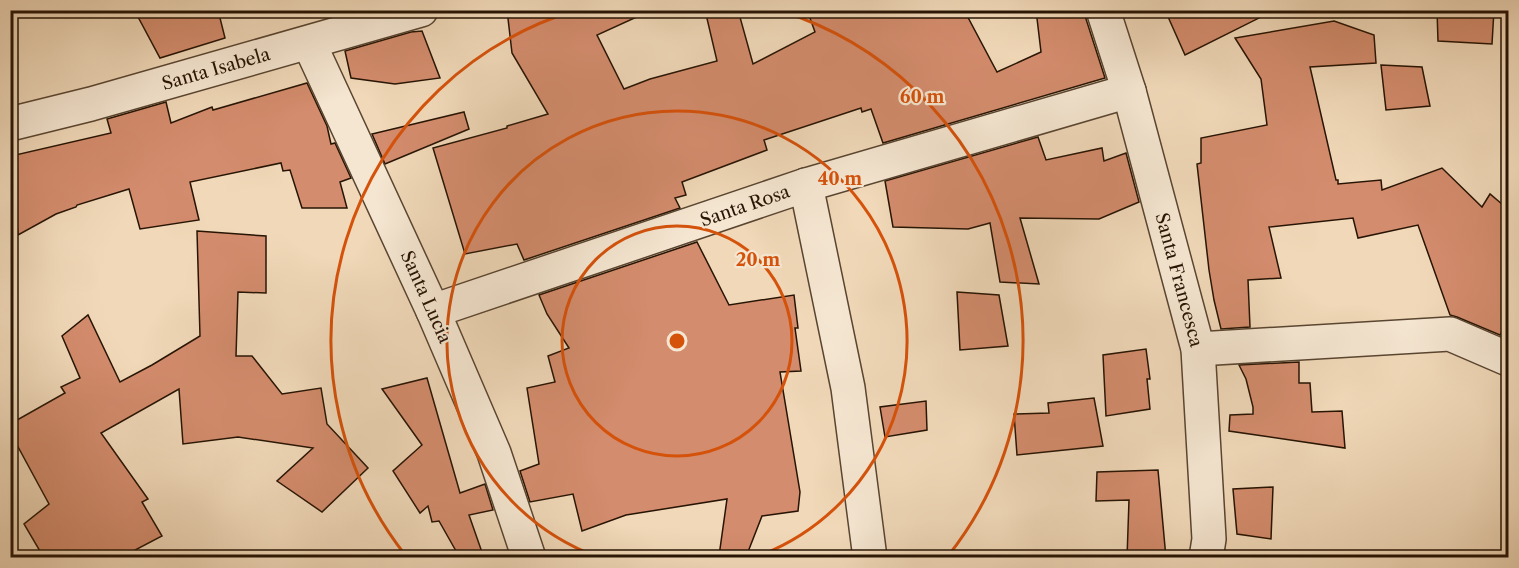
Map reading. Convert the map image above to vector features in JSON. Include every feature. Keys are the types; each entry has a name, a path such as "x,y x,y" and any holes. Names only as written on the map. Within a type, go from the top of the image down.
{"street":[{"name":"Santa Isabela","path":"10,124 90,104 421,10"},
{"name":"Santa Francesca","path":"1103,10 1129,91 1198,349 1209,539 1206,558"},
{"name":"Santa Lucia","path":"309,43 433,311 494,453 529,558"},
{"name":"Santa Rosa","path":"433,311 806,185 1129,91"},
{"path":"806,185 848,388 870,558"},
{"path":"1198,349 1450,334 1509,359"}],"building":[{"path":"160,10 218,10 225,38 160,58 137,15"},
{"path":"507,10 652,10 597,35 624,89 650,79 717,61 705,10 738,10 753,64 815,32 807,10 964,10 997,72 1041,52 1036,10 1085,10 1105,78 883,143 871,109 862,112 861,108 764,140 767,150 682,182 686,195 675,198 680,208 524,260 517,244 465,254 433,148 507,128 507,126 548,114 512,53"},
{"path":"1165,10 1275,10 1185,55"},
{"path":"1437,10 1494,10 1492,44 1438,41"},
{"path":"1334,21 1374,35 1376,63 1310,67 1338,184 1381,180 1382,190 1442,168 1482,207 1490,194 1509,210 1509,319 1500,335 1450,315 1418,225 1358,238 1353,218 1269,227 1281,278 1248,280 1250,327 1221,329 1209,270 1197,164 1201,163 1201,138 1267,125 1261,79 1235,38"},
{"path":"422,31 440,78 395,84 351,78 345,51"},
{"path":"1381,65 1422,67 1430,106 1386,110"},
{"path":"307,83 327,126 331,144 335,143 351,178 340,182 347,208 302,208 290,170 283,171 281,163 190,182 199,220 140,229 129,189 77,205 18,235 11,156 111,133 107,119 166,102 171,123 212,107 213,110"},
{"path":"464,112 469,129 385,164 372,134"},
{"path":"1038,137 1046,160 1102,148 1104,161 1126,153 1139,202 1099,219 1020,218 1039,284 1000,282 990,223 968,229 893,227 885,181"},
{"path":"197,231 266,236 266,293 238,292 236,356 252,356 282,394 321,388 327,424 368,468 322,512 277,481 313,448 238,437 183,444 179,389 101,433 148,499 142,502 162,536 120,558 44,558 24,524 49,504 10,432 10,424 65,393 61,387 80,378 62,336 88,315 120,382 200,336"},
{"path":"697,242 729,305 794,295 798,328 795,328 801,371 780,372 800,492 798,511 762,516 746,557 719,556 727,499 626,515 582,531 573,494 530,502 520,471 539,464 527,388 555,382 548,356 569,348 547,314 539,295"},
{"path":"957,292 999,295 1008,346 960,350"},
{"path":"1146,349 1150,379 1147,379 1150,409 1106,416 1103,355"},
{"path":"1299,362 1299,383 1310,383 1312,412 1342,411 1345,448 1229,431 1230,415 1253,414 1246,379 1239,365"},
{"path":"427,378 460,493 485,484 493,510 469,515 484,558 460,558 439,521 432,522 428,506 420,513 393,471 422,445 382,389"},
{"path":"1094,398 1103,446 1017,455 1014,414 1049,413 1048,403"},
{"path":"926,401 927,430 885,437 880,407"},
{"path":"1158,470 1166,558 1127,558 1129,500 1096,501 1097,472"},
{"path":"1273,487 1271,539 1237,534 1233,489"}]}
